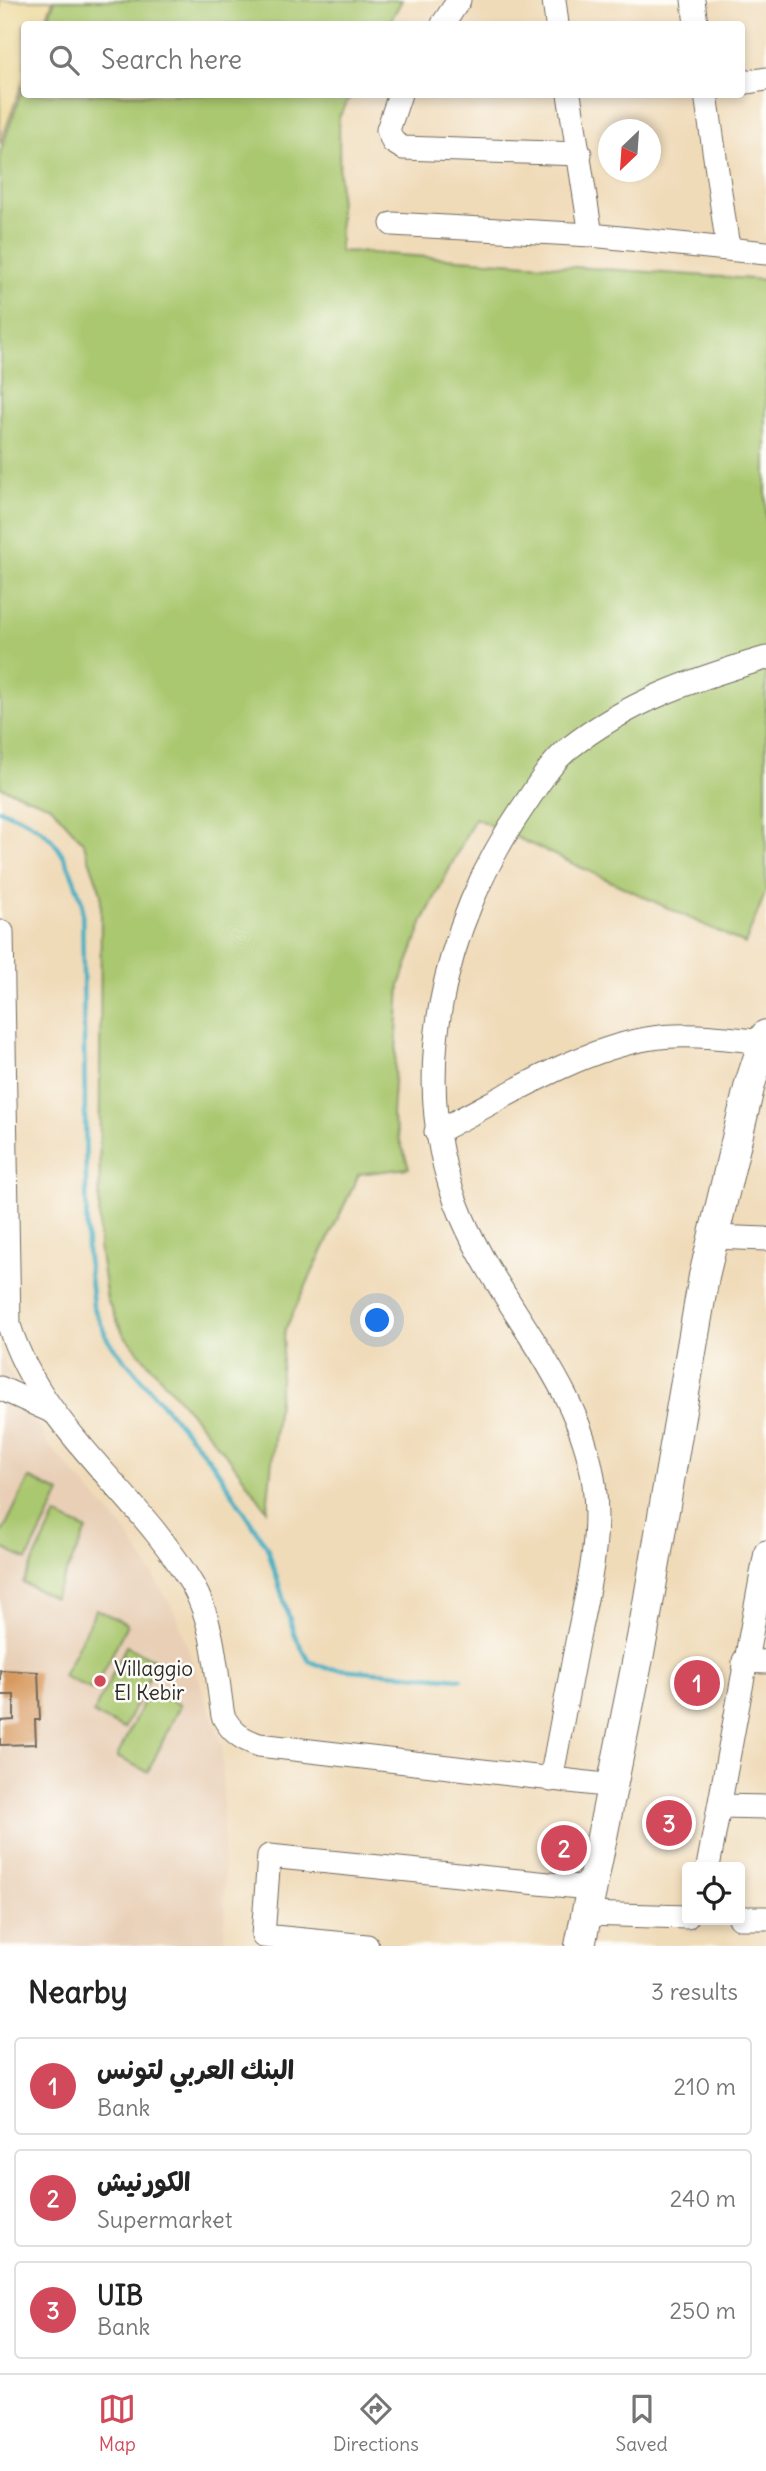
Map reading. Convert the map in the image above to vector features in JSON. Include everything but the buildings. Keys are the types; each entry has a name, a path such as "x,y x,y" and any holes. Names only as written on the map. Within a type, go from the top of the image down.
{"main road":[{"path":"580,1946 587,1901 613,1786 713,1237 765,1038"}],"street":[{"path":"445,21 459,0"},
{"path":"554,0 558,21"},
{"path":"693,0 696,21"},
{"path":"745,82 766,79"},
{"path":"399,98 388,130 393,142 402,148 580,154"},
{"path":"570,98 591,235"},
{"path":"707,98 728,248"},
{"path":"392,224 591,235 766,253"},
{"path":"551,1780 596,1534 594,1484 584,1441 568,1398 462,1218 440,1153 433,1118 441,1001 454,943 496,847 526,802 565,752 627,710 679,685 766,658"},
{"path":"2,932 9,1325 18,1357 38,1391 143,1517 193,1586 206,1616 223,1716 236,1735 259,1745 613,1786"},
{"path":"436,1132 553,1072 603,1050 647,1039 694,1036 765,1038"},
{"path":"713,1237 766,1239"},
{"path":"0,1388 57,1414"},
{"path":"709,1862 755,1662 766,1552"},
{"path":"720,1806 766,1807"},
{"path":"368,1946 263,1936 269,1856 682,1916"},
{"path":"745,1918 766,1918"}],"shaded area":[{"name":"Villaggio El Kebir","path":"0,1354 48,1445 125,1530 177,1616 222,1746 225,1946 0,1946"}],"green space":[{"path":"55,0 402,0 391,21 47,21"},
{"path":"21,93 21,98 349,98 339,117 340,251 766,280 766,891 745,944 475,818 423,921 400,985 392,1116 409,1168 359,1174 285,1330 267,1510 230,1459 124,1335 107,1300 99,1247 101,893 83,842 51,806 0,787 0,152"},
{"path":"29,1478 60,1493 27,1560 0,1547 0,1537"},
{"path":"56,1515 87,1530 54,1598 23,1583"},
{"path":"96,1609 127,1624 94,1691 63,1676"},
{"path":"126,1646 157,1661 124,1729 93,1714"},
{"path":"149,1690 180,1705 148,1772 117,1757"}],"sand":[{"path":"0,0 53,0 45,21 21,21 21,86 0,144"}],"waterway":[{"path":"0,810 33,825 55,844 63,855 82,902 87,1250 93,1306 108,1340 214,1465 267,1547 295,1636 309,1661 326,1668 461,1679"}],"place":[{"name":"Villaggio El Kebir","path":"100,1681"},
{"name":"البنك العربي لتونس","path":"697,1683"},
{"name":"UIB","path":"669,1823"},
{"name":"الكورنيش","path":"564,1848"}]}
